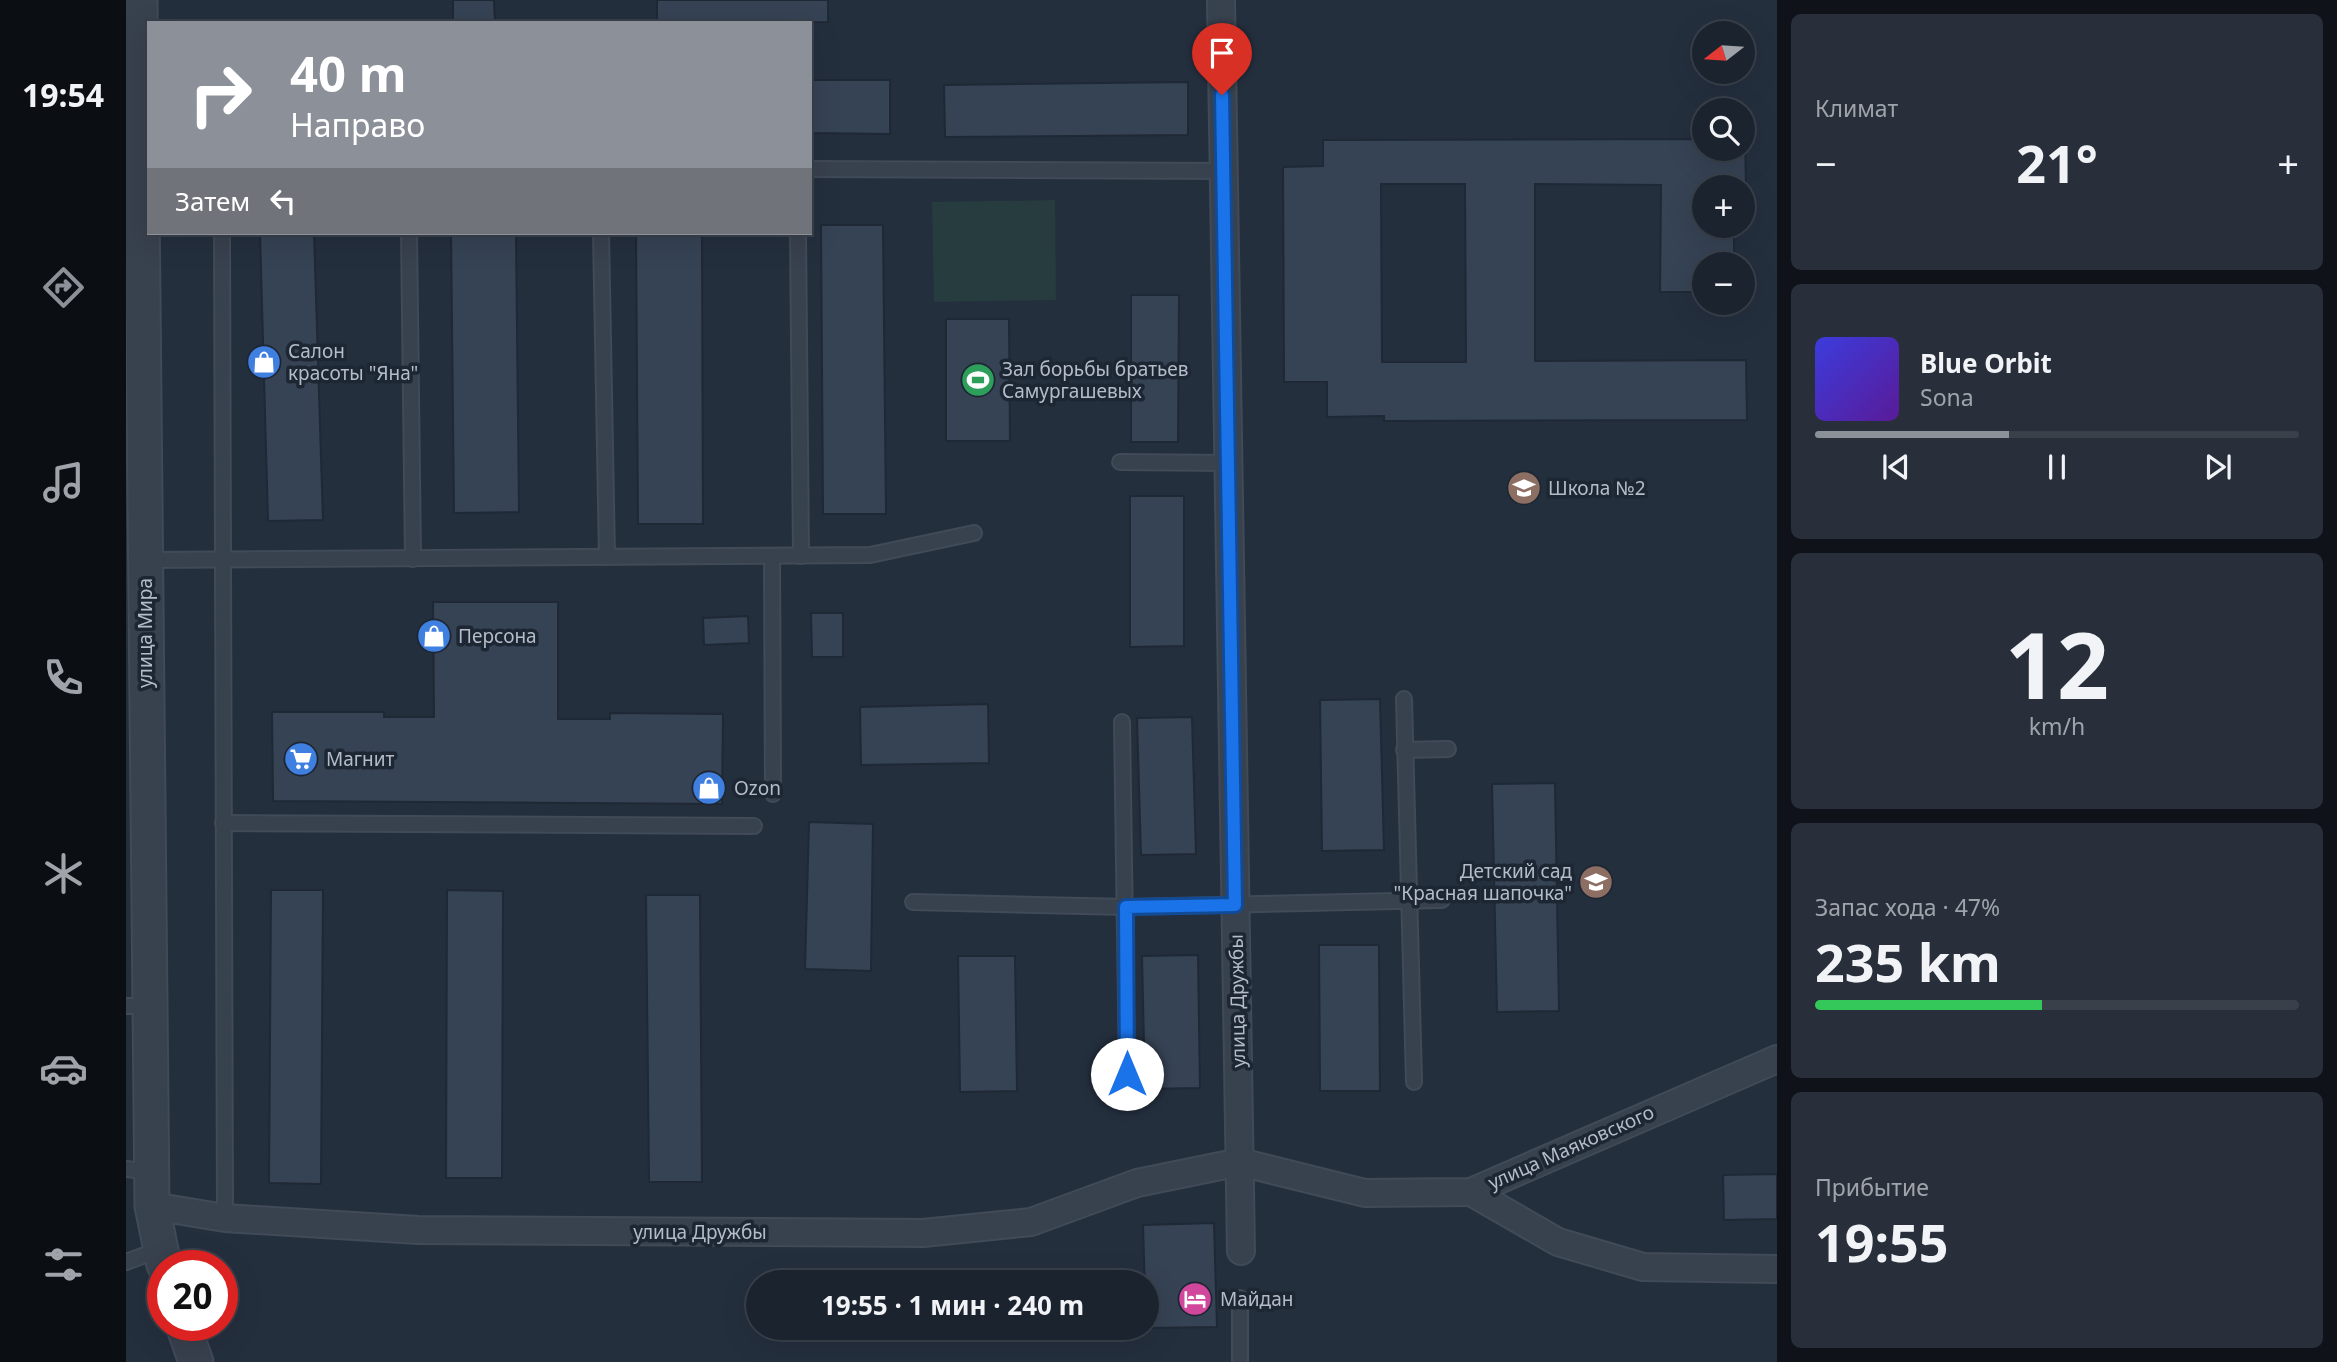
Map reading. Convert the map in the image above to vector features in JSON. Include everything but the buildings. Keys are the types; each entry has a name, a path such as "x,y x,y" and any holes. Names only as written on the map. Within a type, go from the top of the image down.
{"street":[{"name":"улица Мира","path":"140,0 145,169 135,425 145,560 138,1006 139,1170 152,1206 161,1250"},
{"name":"улица Дружбы","path":"1221,0 1241,1251"},
{"name":"улица Маяковского","path":"1471,1192 1777,1059"},
{"name":"улица Дружбы","path":"152,1206 225,1218 418,1230 923,1233 1031,1222 1137,1183 1240,1162 1365,1193 1471,1192"},
{"name":"улица Маяковского","path":"1471,1192 1558,1242 1643,1268 1777,1269"},
{"path":"189,1341 197,1362"}],"lane":[{"path":"812,169 1223,171"},
{"path":"222,235 225,1218"},
{"path":"409,235 413,559"},
{"path":"601,235 607,557"},
{"path":"798,235 801,555"},
{"path":"1120,462 1228,463"},
{"path":"145,560 870,555 974,533"},
{"path":"772,556 773,794"},
{"path":"1404,699 1414,1082"},
{"path":"1122,722 1127,1074"},
{"path":"1404,750 1448,749"},
{"path":"223,823 754,826"},
{"path":"913,902 1126,907 1442,900"},
{"path":"126,1262 147,1259"},
{"path":"1240,1298 1240,1362"}],"green space":[{"path":"1055,200 1056,300 934,302 932,202"}],"place":[{"name":"Салон красоты \"Яна\"","path":"264,362"},
{"name":"Зал борьбы братьев Самургашевых","path":"978,380"},
{"name":"Школа №2","path":"1524,488"},
{"name":"Персона","path":"434,636"},
{"name":"Магнит","path":"301,759"},
{"name":"Ozon","path":"709,788"},
{"name":"Детский сад \"Красная шапочка\"","path":"1596,882"},
{"name":"Майдан","path":"1195,1299"}],"route":[{"path":"1127,1074 1126,907 1235,905 1222,95"}]}
